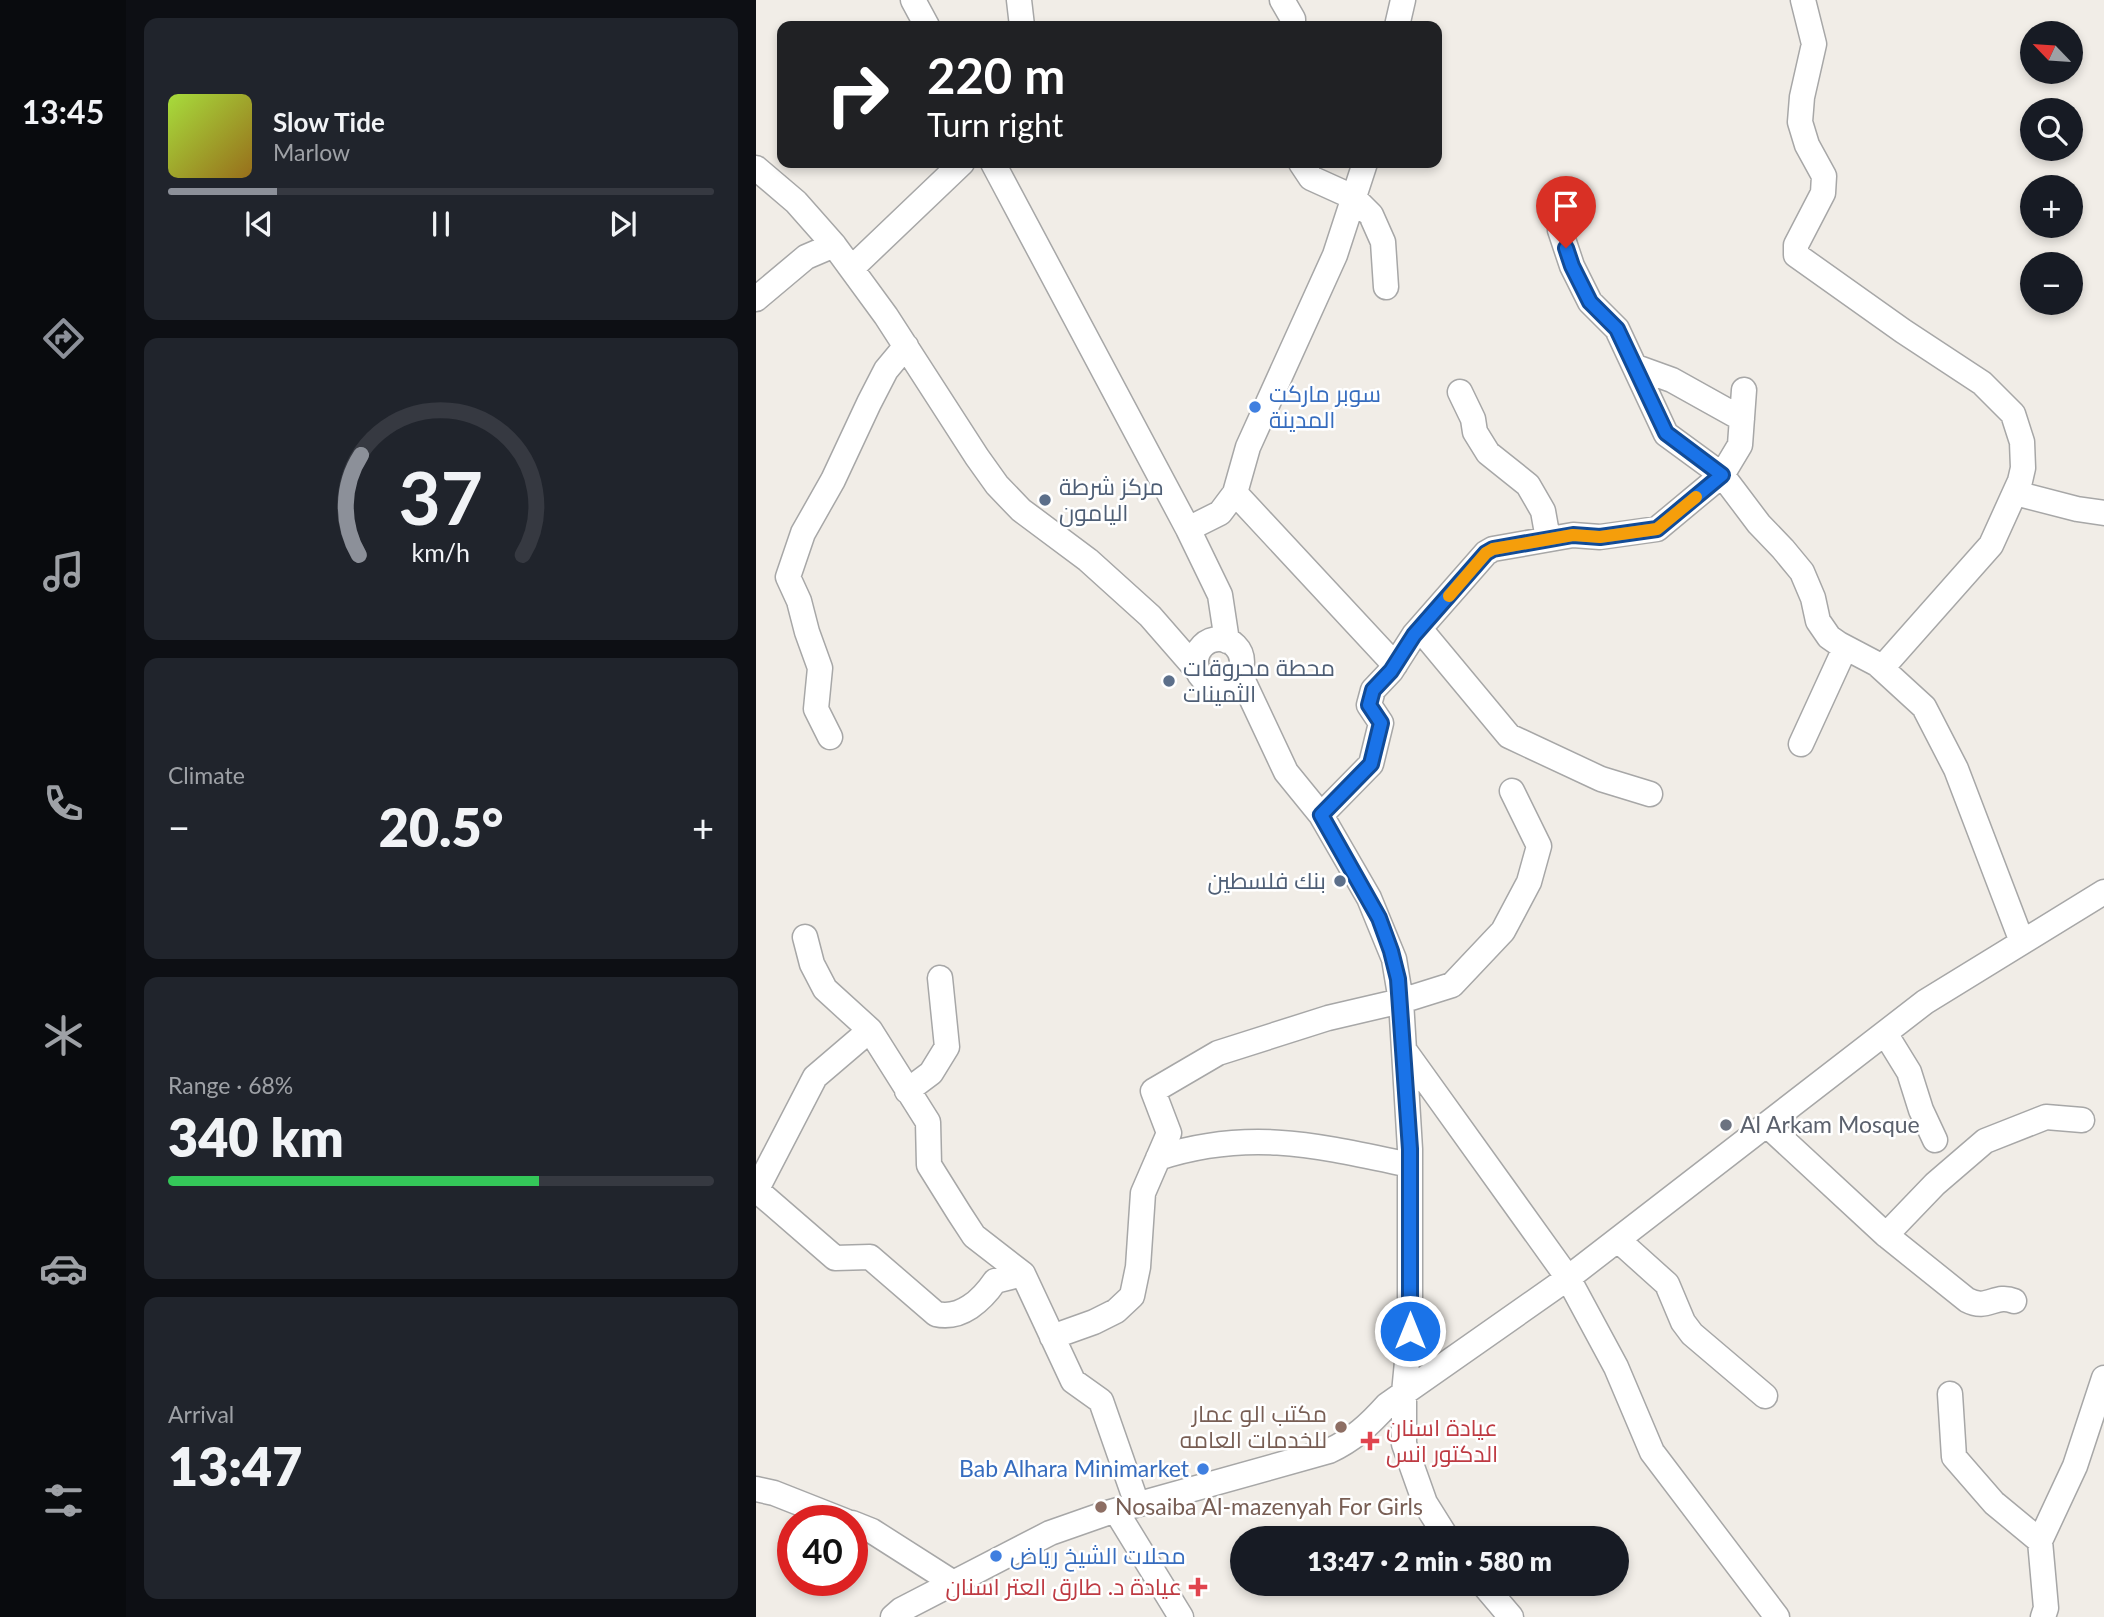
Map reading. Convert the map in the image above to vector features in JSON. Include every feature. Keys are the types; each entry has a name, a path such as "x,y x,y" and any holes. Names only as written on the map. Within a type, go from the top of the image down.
{"street":[{"path":"914,0 924,21"},
{"path":"1019,0 1021,21"},
{"path":"1282,0 1293,21"},
{"path":"1398,21 1403,0"},
{"path":"1803,0 1815,44 1801,97 1800,122 1807,145 1820,167 1825,183 1823,193 1796,245 1796,254 1903,331 1982,383 2013,414 2019,429 2023,455 2020,481 1991,545 1882,668"},
{"path":"756,168 790,197 834,244 906,346 977,457 1003,491 1042,527 1088,559 1150,616 1207,682 1222,685 1235,678 1241,665 1238,650 1227,641 1213,640 1206,644 1197,656 1198,671"},
{"path":"852,268 956,168"},
{"path":"996,168 1188,529 1220,596 1227,641"},
{"path":"1304,168 1311,178 1353,197 1371,215 1383,242 1386,286"},
{"path":"1188,529 1220,513 1235,493 1248,447 1335,255 1363,168"},
{"path":"1560,230 1572,266 1590,302 1617,329 1666,433 1722,475 1759,524 1793,560 1808,585 1823,629 1829,637 1882,668 1924,707 1956,769 2022,942"},
{"path":"756,299 806,257 834,244"},
{"path":"830,737 816,709 820,668 799,601 788,578 803,533 833,480 886,370 906,346"},
{"path":"1636,367 1672,380 1742,419"},
{"path":"1321,815 1371,764 1381,723 1369,705 1373,690 1395,665 1420,629 1486,553 1493,549 1573,535 1600,537 1657,529 1722,475 1740,445 1744,390"},
{"path":"1460,392 1473,419 1475,432 1488,453 1528,485 1543,511 1548,539"},
{"path":"1235,493 1395,665"},
{"path":"2015,493 2104,513"},
{"path":"1420,629 1509,736 1601,779 1650,793"},
{"path":"1801,744 1845,648"},
{"path":"1239,672 1286,772 1321,815 1359,879 1382,926 1394,959 1401,1001 1410,1166 1410,1331 1404,1393 1404,1444 1425,1503 1439,1526"},
{"path":"1052,1337 1094,1322 1115,1311 1132,1296 1139,1267 1143,1194 1169,1133 1153,1091 1218,1053 1328,1018 1401,1001 1452,985 1503,932 1529,882 1539,846 1512,791"},
{"path":"893,1617 952,1582 1050,1533 1126,1508 1329,1451 1353,1438 1387,1405 1568,1278 1925,1002 2104,892"},
{"path":"805,937 813,964 825,989 870,1030 928,1122 929,1165 959,1213 974,1236 1023,1274 1073,1381 1101,1401 1126,1508 1181,1617"},
{"path":"907,1091 930,1073 947,1047 940,978"},
{"path":"870,1030 815,1077 759,1185 760,1193 835,1258 870,1257 936,1314 961,1313 985,1295 995,1281 1023,1274"},
{"path":"1885,1034 1909,1072 1921,1110 1935,1140"},
{"path":"1404,1050 1568,1278 1616,1367 1652,1452 1777,1617"},
{"path":"1886,1235 1935,1184 1985,1141 2046,1117 2082,1120"},
{"path":"1767,1125 1886,1235 1972,1302 1986,1304 2003,1298 2014,1301"},
{"path":"1158,1157 1220,1143 1268,1141 1316,1145 1410,1166"},
{"path":"1618,1240 1667,1284 1683,1322 1692,1334 1765,1396"},
{"path":"2043,1617 2046,1608 2040,1541 2075,1466 2104,1378"},
{"path":"1950,1394 1954,1457 1994,1503 2040,1541"},
{"path":"756,1489 804,1505"},
{"path":"868,1530 952,1582"},
{"path":"1493,1596 1511,1617"}],"slow traffic":[{"path":"1449,596 1486,553 1493,549 1573,535 1600,537 1657,529 1696,497"}],"place":[{"name":"سوبر ماركت المدينة","path":"1255,407"},
{"name":"مركز شرطة اليامون","path":"1045,500"},
{"name":"محطة محروقات الثمينات","path":"1169,681"},
{"name":"بنك فلسطين","path":"1340,881"},
{"name":"Al Arkam Mosque","path":"1726,1125"},
{"name":"مكتب الو عمار للخدمات العامه","path":"1341,1427"},
{"name":"عيادة اسنان الدكتور انس","path":"1370,1441"},
{"name":"Bab Alhara Minimarket","path":"1203,1469"},
{"name":"Nosaiba Al-mazenyah For Girls","path":"1101,1507"},
{"name":"محلات الشيخ رياض","path":"996,1556"},
{"name":"عيادة د. طارق العتر اسنان","path":"1198,1587"}],"route":[{"path":"1410,1331 1410,1149 1398,979 1379,918 1321,815 1371,764 1381,723 1369,705 1373,690 1391,671 1414,635 1486,553 1493,549 1573,535 1600,537 1657,529 1722,475 1666,433 1617,329 1590,302 1566,248"}]}
